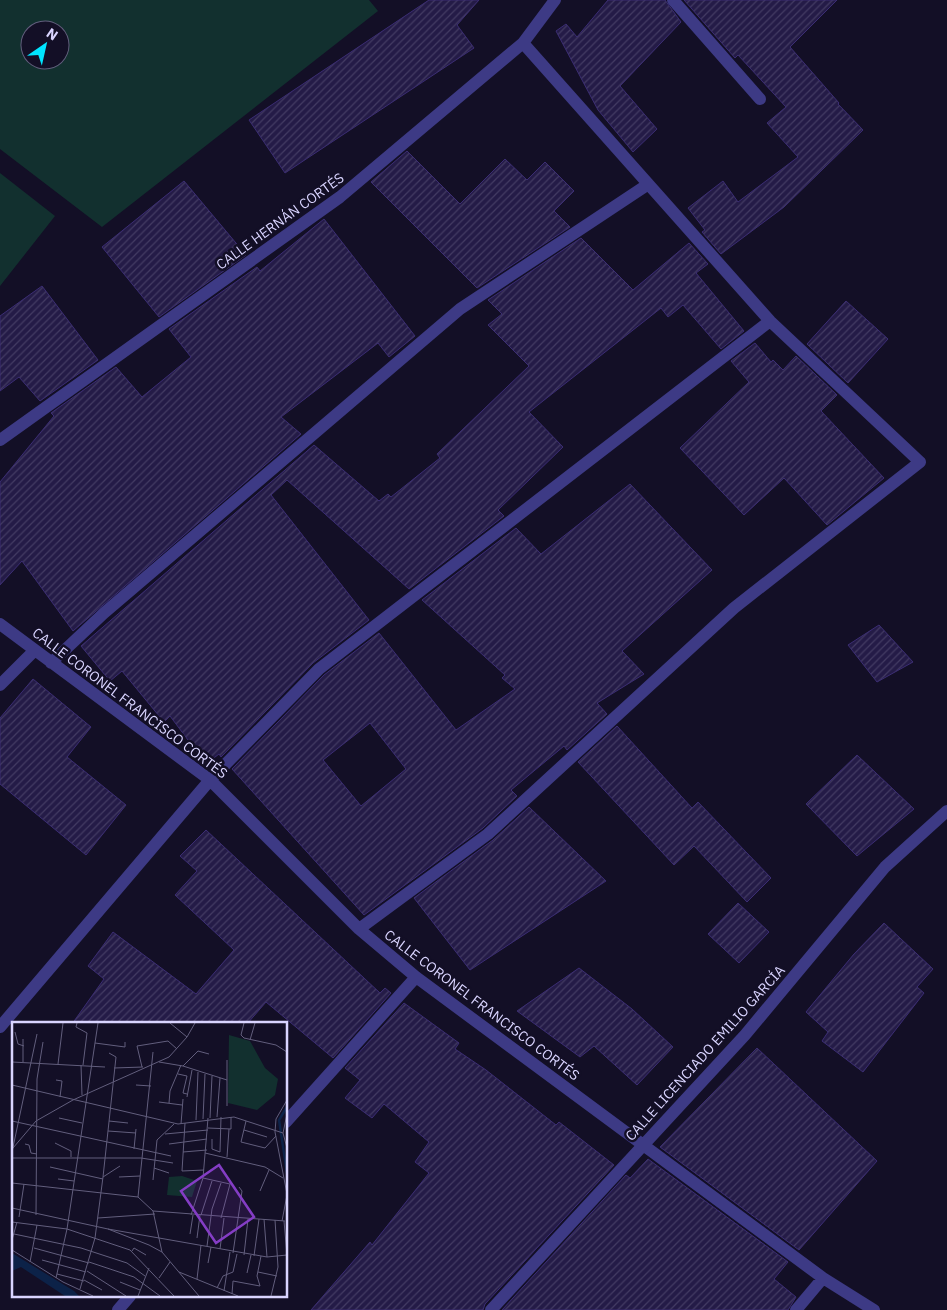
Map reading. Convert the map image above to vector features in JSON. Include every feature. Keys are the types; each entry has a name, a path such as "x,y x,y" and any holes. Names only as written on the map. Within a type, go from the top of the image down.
{"street":[{"name":"CALLE HERNÁN CORTÉS","path":"0,440 340,197 523,44 555,0"},
{"path":"673,0 760,99"},
{"path":"359,929 488,834 734,608 920,462 770,321 523,44"},
{"path":"51,662 104,613 460,309 647,185"},
{"path":"0,1027 210,780 319,669 770,321"},
{"name":"CALLE CORONEL FRANCISCO CORTÉS","path":"0,624 210,780 359,929 416,978 823,1278 874,1310"},
{"path":"0,686 35,650"},
{"name":"CALLE LICENCIADO EMILIO GARCÍA","path":"491,1310 745,1035 885,867 944,814"},
{"path":"288,1120 416,978"},
{"path":"796,1310 823,1278"},
{"path":"118,1310 128,1298"}],"green space":[{"path":"0,0 369,0 378,11 102,227 0,149"},
{"path":"0,173 55,216 0,286"}],"building":[{"path":"429,0 479,0 457,25 474,48 285,173 249,120"},
{"path":"608,0 665,0 681,22 620,86 657,129 633,152 598,110 556,31 566,24 577,37"},
{"path":"684,0 837,0 790,47 838,104 863,130 784,207 721,254 702,232 705,230 688,208 723,181 738,202 798,157 767,123 786,107 738,55 735,58"},
{"path":"407,151 460,204 505,159 527,180 545,162 574,191 554,211 570,227 477,288 371,182"},
{"path":"184,181 246,255 159,317 102,247"},
{"path":"324,219 415,336 389,357 378,343 281,417 301,434 73,631 22,561 0,585 0,482 54,416 51,413 116,367 142,397 191,357 169,329 257,267 260,271"},
{"path":"581,238 633,290 689,243 708,264 696,273 744,331 721,349 683,305 668,317 661,308 529,412 563,447 498,510 504,516 409,589 287,480 271,495 369,620 313,663 221,757 219,754 206,764 170,716 164,722 122,671 110,681 81,646 314,445 379,501 388,494 391,497 440,458 437,454 529,366 488,325 502,314 488,300"},
{"path":"42,286 98,360 40,401 19,377 0,391 0,316"},
{"path":"846,301 888,339 848,383 807,344"},
{"path":"755,343 771,362 773,360 783,370 796,356 837,395 821,411 884,478 827,525 784,478 744,515 680,448 749,382 731,361"},
{"path":"630,484 712,570 622,651 644,674 597,703 607,714 567,750 564,746 511,790 517,796 483,828 364,915 232,769 324,675 379,633 456,730 515,689 502,678 505,675 422,600 516,528 541,554","holes":["370,723 406,769 361,806 323,760"]},
{"path":"879,625 913,662 877,682 848,645"},
{"path":"33,679 91,727 67,757 126,805 86,855 0,784 0,718"},
{"path":"617,726 692,808 698,802 771,878 747,902 694,846 674,865 578,762"},
{"path":"857,755 914,809 857,856 806,804"},
{"path":"529,807 606,881 470,970 414,898 493,840"},
{"path":"206,830 380,993 385,988 391,993 333,1058 266,1002 249,1022 73,1022 104,979 88,966 113,932 196,994 234,950 175,895 197,871 180,856"},
{"path":"738,903 769,932 739,963 708,934"},
{"path":"884,923 933,969 917,987 924,993 863,1072 822,1041 828,1032 806,1012 854,954"},
{"path":"579,968 632,1009 673,1047 637,1085 594,1046 580,1057 517,1011"},
{"path":"404,1003 459,1043 455,1049 486,1070 556,1125 559,1122 614,1165 485,1304 483,1310 311,1310 370,1242 372,1245 429,1173 415,1162 429,1142 384,1104 372,1118 345,1098 360,1080 345,1068"},
{"path":"757,1048 877,1161 799,1250 660,1147"},
{"path":"648,1159 788,1262 774,1279 796,1297 788,1310 502,1310 626,1175 630,1178"}]}
